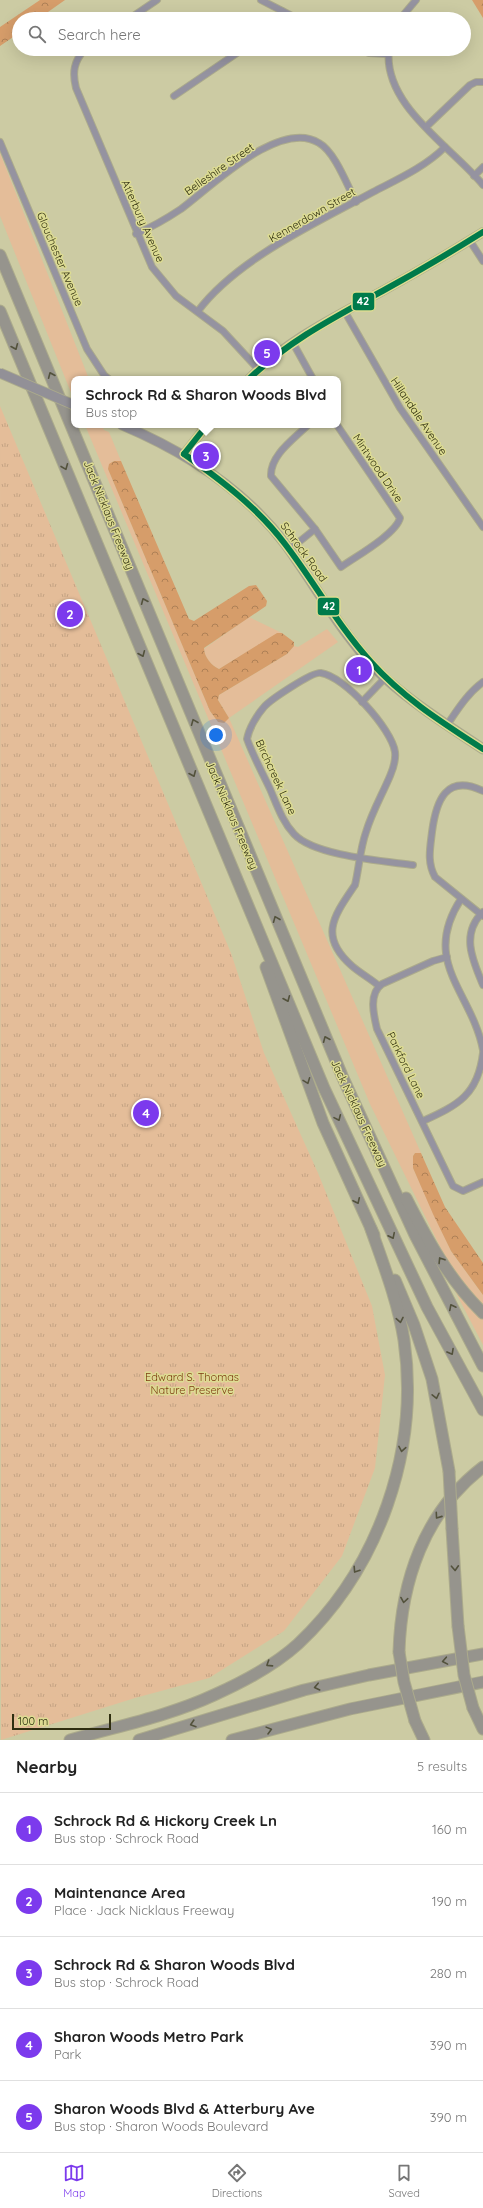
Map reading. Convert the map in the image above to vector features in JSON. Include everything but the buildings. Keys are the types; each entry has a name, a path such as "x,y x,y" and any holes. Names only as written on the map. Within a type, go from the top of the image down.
{"highway":[{"name":"Jack Nicklaus Freeway","path":"0,255 71,426"},
{"name":"Jack Nicklaus Freeway","path":"0,311 357,1162 427,1307 483,1410"},
{"name":"Jack Nicklaus Freeway","path":"72,428 300,979 353,1100 415,1235 483,1366"},
{"path":"245,898 272,986 303,1072 329,1137 414,1325 432,1379 449,1471 458,1626 464,1676 473,1708 483,1729"},
{"path":"353,1100 442,1262 464,1292 483,1313"},
{"path":"70,1740 182,1708 214,1695 259,1671 297,1644 322,1618 360,1563 378,1528 393,1490 403,1447 408,1398 404,1341 398,1312 371,1230"},
{"path":"424,1740 415,1721 404,1682 399,1652 400,1626 405,1593 422,1543 449,1501 483,1468"},
{"path":"139,1740 304,1690 370,1675 483,1654"},
{"path":"232,1740 350,1709 483,1682"}],"main road":[{"path":"0,373 71,404"},
{"name":"Schrock Road","path":"128,428 184,454 221,479 268,524 289,550 337,619 385,678 447,725 483,749"}],"street":[{"path":"139,12 157,0"},
{"path":"261,0 282,11"},
{"path":"406,12 416,0"},
{"name":"Atterbury Avenue","path":"81,56 74,66 73,77 76,88 136,234 152,267 164,284 176,296 198,311 223,332 259,370"},
{"path":"174,96 233,56"},
{"path":"390,56 395,85 401,98 426,127 483,185"},
{"path":"426,127 470,85 476,82 483,82"},
{"name":"Belleshire Street","path":"136,234 157,225 245,160 285,139 302,136 319,143 332,156 356,202"},
{"name":"Glouchester Avenue","path":"0,142 87,349 104,376"},
{"name":"Kennerdown Street","path":"198,311 224,281 279,244 417,169 445,147"},
{"path":"474,176 483,167"},
{"path":"252,376 293,343 321,324 345,312 470,241 483,232"},
{"path":"470,241 483,261"},
{"name":"Hillandale Avenue","path":"345,312 400,408 483,527"},
{"path":"293,343 311,376"},
{"path":"184,454 204,428"},
{"path":"289,550 315,529 271,476 271,468 274,460 305,428"},
{"name":"Mintwood Drive","path":"315,529 341,567 391,532 399,523 400,518 339,428"},
{"name":"Birchcreek Lane","path":"362,702 332,678 322,673 311,675 265,706 248,733 247,739 282,817 295,835 314,847 360,858 413,865"},
{"path":"385,678 362,702 378,717 392,740 396,753 393,767 374,806 365,833 354,885 333,920 334,946 351,966 380,986 433,961 447,957"},
{"path":"447,725 466,697 483,682"},
{"path":"483,791 472,786 458,785 446,792 438,803 434,814 428,856 430,868 435,877 461,899 482,914 472,928 469,943 472,957 483,985"},
{"path":"423,1121 456,1104 470,1093 481,1068 483,1052 447,957 446,931 454,910 461,899"},
{"name":"Parkford Lane","path":"380,986 376,990 372,1010 377,1029 454,1186 463,1191 483,1182"}],"green space":[{"path":"40,0 65,0 48,12 22,12"},
{"path":"472,0 483,0 483,18"},
{"path":"12,19 12,38 0,46 0,27"},
{"path":"0,153 88,376 71,376 71,393 0,216"},
{"name":"Edward S. Thomas Nature Preserve","path":"0,406 231,953 264,1053 318,1173 372,1306 385,1375 375,1468 342,1556 284,1631 209,1678 135,1698 1,1740"},
{"path":"86,428 103,428 109,432 121,461 113,461 108,469 210,711 218,722 229,718 421,1153 415,1153 413,1156 413,1168 451,1251 483,1295 483,1308 448,1263 370,1104"},
{"path":"114,461 121,461 189,619 194,621 249,586 256,585 267,601 266,606 204,648 205,655 211,663 219,669 277,633 282,633 294,642 294,646 287,654 219,695 218,700 229,718 224,723 218,722 210,711 108,469 109,464"},
{"path":"249,617 282,633 277,634 219,669 216,668 207,658 204,649"},
{"path":"327,629 338,642 229,718 218,700 219,695 287,654 294,646 298,647"},
{"path":"415,1153 421,1153 445,1207 483,1263 483,1295 451,1251 433,1214 413,1168 413,1156"},
{"path":"457,1290 483,1319 483,1345 455,1291"}],"transit line":[{"name":"42","path":"252,376 280,352 314,330 483,232"},
{"name":"42","path":"184,454 205,428"},
{"name":"42","path":"184,454 238,495 263,518 296,559 348,634 383,675 424,709 483,749"}],"place":[{"name":"Sharon Woods Blvd & Atterbury Ave","path":"267,353"},
{"name":"Schrock Rd & Sharon Woods Blvd","path":"206,456"},
{"name":"Maintenance Area","path":"70,614"},
{"name":"Schrock Rd & Hickory Creek Ln","path":"359,670"},
{"name":"Sharon Woods Metro Park","path":"146,1113"}]}
